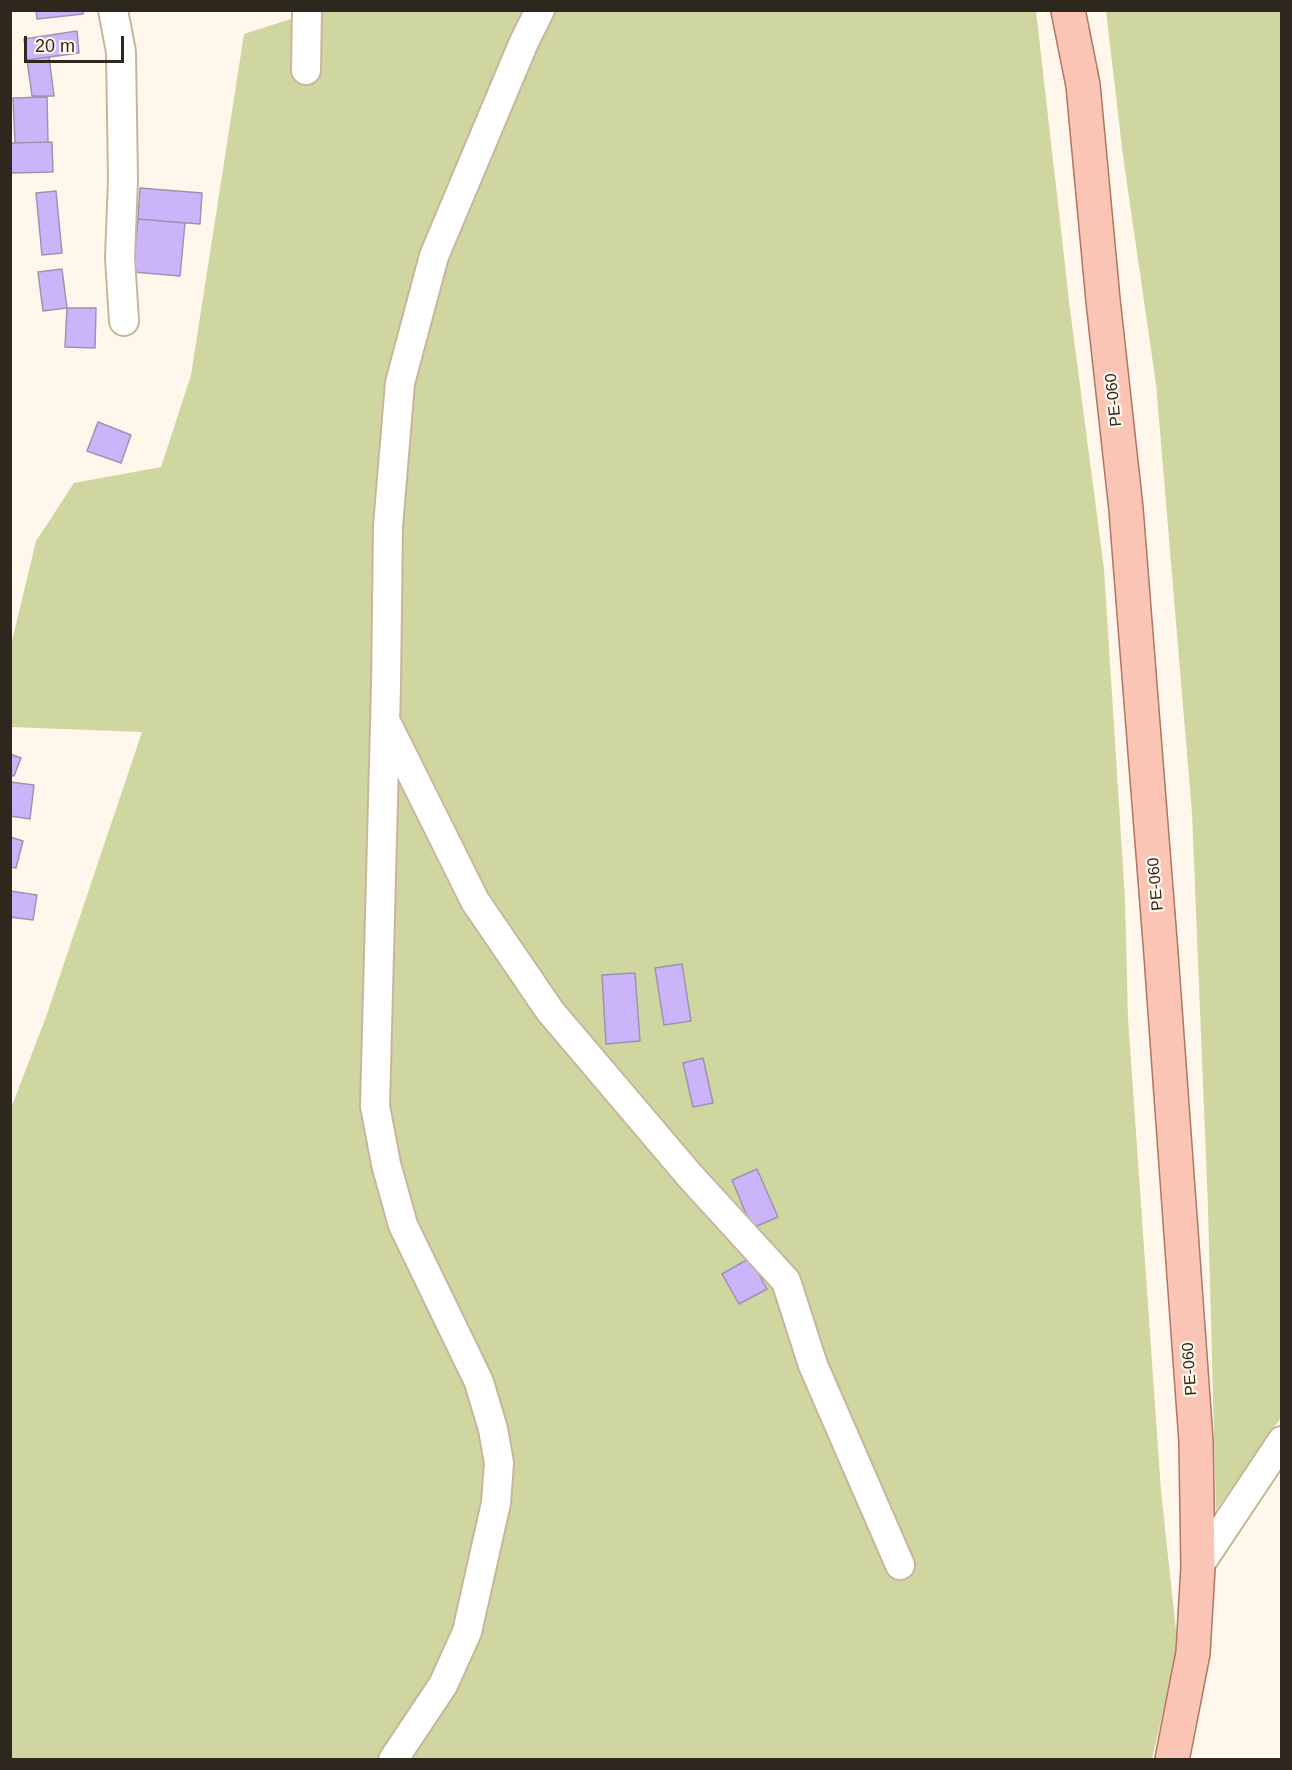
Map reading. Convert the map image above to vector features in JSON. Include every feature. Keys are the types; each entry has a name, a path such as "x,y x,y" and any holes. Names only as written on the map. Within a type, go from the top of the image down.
{"main road":[{"name":"PE-060","path":"1068,10 1083,85 1103,300 1126,508 1196,1441 1198,1567 1193,1653 1172,1760"}],"street":[{"path":"113,10 121,52 123,180 120,258 124,321"},
{"path":"306,70 307,10"},
{"path":"393,1760 443,1685 467,1632 496,1503 499,1463 493,1429 479,1382 403,1226 386,1164 375,1106 386,721 388,526 400,383 434,256 524,42 540,10"},
{"path":"386,721 475,901 550,1011 690,1176 786,1281 813,1365 900,1565"},
{"path":"1198,1567 1281,1441"}],"green space":[{"path":"319,10 1036,11 1070,309 1104,569 1125,899 1128,1018 1161,1491 1178,1649 1152,1759 11,1759 10,1111 47,1014 142,732 11,727 11,645 36,541 74,483 161,467 191,375 244,34"},
{"path":"1106,11 1281,11 1282,1416 1216,1510 1208,1208 1192,813 1156,384 1123,156"}],"building":[{"path":"36,10 83,10 83,14 37,19"},
{"path":"77,31 79,53 27,60 24,39"},
{"path":"49,57 54,96 32,96 27,60"},
{"path":"47,97 48,142 15,143 13,98"},
{"path":"52,142 53,172 11,173 11,143"},
{"path":"140,188 202,193 200,224 138,219"},
{"path":"56,191 62,253 42,255 36,193"},
{"path":"138,219 185,223 180,276 133,272"},
{"path":"62,269 67,308 43,311 38,272"},
{"path":"67,308 96,308 95,348 65,347"},
{"path":"98,422 131,435 121,463 87,451"},
{"path":"10,754 21,758 14,776 10,775"},
{"path":"10,782 34,785 30,819 10,816"},
{"path":"10,837 23,841 16,868 10,867"},
{"path":"10,891 37,895 33,920 10,917"},
{"path":"682,964 691,1021 664,1025 655,968"},
{"path":"635,973 640,1041 606,1044 602,975"},
{"path":"703,1058 713,1103 693,1107 683,1063"},
{"path":"757,1169 778,1217 752,1228 732,1180"},
{"path":"750,1258 767,1289 739,1304 722,1274"}]}
